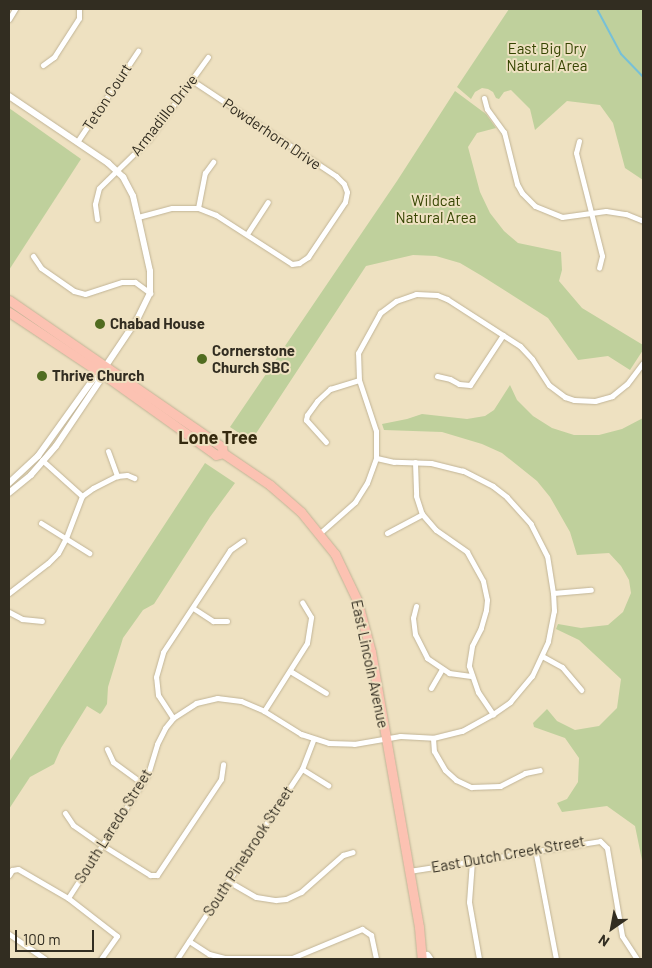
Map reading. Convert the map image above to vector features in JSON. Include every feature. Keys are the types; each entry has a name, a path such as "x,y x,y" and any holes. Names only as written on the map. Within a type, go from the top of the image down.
{"main road":[{"name":"East Lincoln Avenue","path":"9,300 101,372 216,455 223,453 282,494 320,533 342,567 358,600 371,652 426,959"},
{"name":"East Lincoln Avenue","path":"9,312 101,372"}],"street":[{"path":"9,19 15,9"},
{"path":"43,65 54,57 79,18 79,9"},
{"name":"Teton Court","path":"77,142 138,50"},
{"name":"Armadillo Drive","path":"97,219 95,204 99,188 149,140 193,81 208,57"},
{"name":"Powderhorn Drive","path":"193,81 336,176 344,184 347,192 345,202 308,257 299,263 292,264 247,234"},
{"path":"9,96 118,171 130,188 150,271 150,293 138,318 101,372 94,378 38,456 9,483"},
{"path":"484,98 487,109 504,132 517,184 528,200 543,211 562,217 616,212 643,221"},
{"path":"579,141 576,153 602,256 599,268"},
{"path":"198,208 205,173 213,162"},
{"path":"138,217 172,208 198,208 216,215 247,234 268,202"},
{"path":"34,256 41,268 74,291 85,294 122,282 135,282 150,293"},
{"path":"320,533 355,502 366,483 376,458 373,420 359,380 357,362 361,343 380,313 405,296 427,293 442,297 527,352 548,384 565,397 574,400 594,401 612,396 627,384 643,362"},
{"path":"437,376 450,379 459,384 470,385 503,335"},
{"path":"9,493 44,461 99,382 101,372"},
{"path":"326,442 306,420 307,415 317,401 330,389 359,380"},
{"path":"108,451 117,476"},
{"path":"38,456 82,496"},
{"name":"South Laredo Street","path":"68,898 142,783 152,765 161,736 172,718 196,703 217,698 241,701 264,711 313,740 343,744 410,736 433,738 462,731 494,714 510,702 524,687 542,656 552,624 554,593 547,556 530,524 507,497 492,486 463,470 431,463 394,462 376,458"},
{"path":"415,462 416,496 422,514 436,530 467,552 484,581 487,600 486,610 481,628 472,646 469,666 478,692 494,714"},
{"path":"9,593 48,563 66,538 82,496 117,476 127,474 134,478"},
{"path":"387,533 422,514"},
{"path":"41,523 89,553"},
{"path":"172,718 158,695 156,677 164,652 230,550 243,541"},
{"path":"554,593 590,590"},
{"path":"264,711 307,643 311,617 302,602"},
{"path":"416,606 413,624 417,642 427,658 442,669 456,675 471,676"},
{"path":"193,608 213,620 227,622"},
{"path":"9,612 22,619 42,621"},
{"path":"542,656 562,667 580,690"},
{"path":"431,688 442,669"},
{"path":"290,671 326,694"},
{"path":"433,738 434,751 445,770 456,780 471,786 500,786 525,773 540,770"},
{"name":"South Pinebrook Street","path":"177,959 302,769 313,740"},
{"path":"107,749 113,762 120,769 142,783"},
{"path":"65,813 74,825 102,845 150,875 158,875 221,779 223,764"},
{"path":"302,769 328,784"},
{"name":"East Dutch Creek Street","path":"409,871 592,840 605,844 622,936 636,959"},
{"path":"535,849 550,939 556,959"},
{"path":"228,882 256,897 271,900 286,899 301,892 343,856 353,852"},
{"path":"472,861 470,902 479,959"},
{"path":"9,875 12,870 18,869 68,898 117,936 101,959"},
{"path":"189,941 209,954 225,958 292,958 362,929 372,935 376,959"},
{"path":"9,934 45,959"}],"green space":[{"name":"East Big Dry Natural Area","path":"509,9 643,9 643,180 625,168 613,123 600,105 567,101 535,130 530,109 511,90 504,92 499,99 496,98 493,92 482,88 475,92 471,99 457,87"},
{"name":"Wildcat Natural Area","path":"455,91 486,114 496,128 477,133 468,147 480,192 490,213 504,231 518,243 561,252 562,270 559,281 582,308 643,345 643,350 630,370 608,356 578,360 548,318 482,276 460,263 436,256 413,255 366,266 251,441 230,427 397,181"},
{"path":"9,108 81,159 9,270"},
{"path":"510,385 517,400 533,416 552,428 574,435 599,435 622,429 643,418 643,865 635,826 607,806 562,812 557,803 567,799 578,782 579,758 565,738 534,727 533,723 547,709 557,721 575,730 599,726 617,708 621,679 579,640 556,629 558,624 581,628 608,625 623,612 631,593 629,580 621,566 609,553 577,555 570,532 550,497 537,481 502,453 482,444 442,432 384,430 382,424 422,414 467,419 485,416 494,410"},
{"path":"205,463 235,483 210,517 154,604 143,610 123,638 108,687 107,704 102,712 100,714 87,706 61,748 54,764 30,777 9,809 9,762"}],"waterway":[{"path":"597,9 621,54 643,77"}],"place":[{"name":"Chabad House","path":"100,324"},
{"name":"Cornerstone Church SBC","path":"202,359"},
{"name":"Thrive Church","path":"42,376"}],"district":[{"name":"Lone Tree","path":"218,437"}]}
